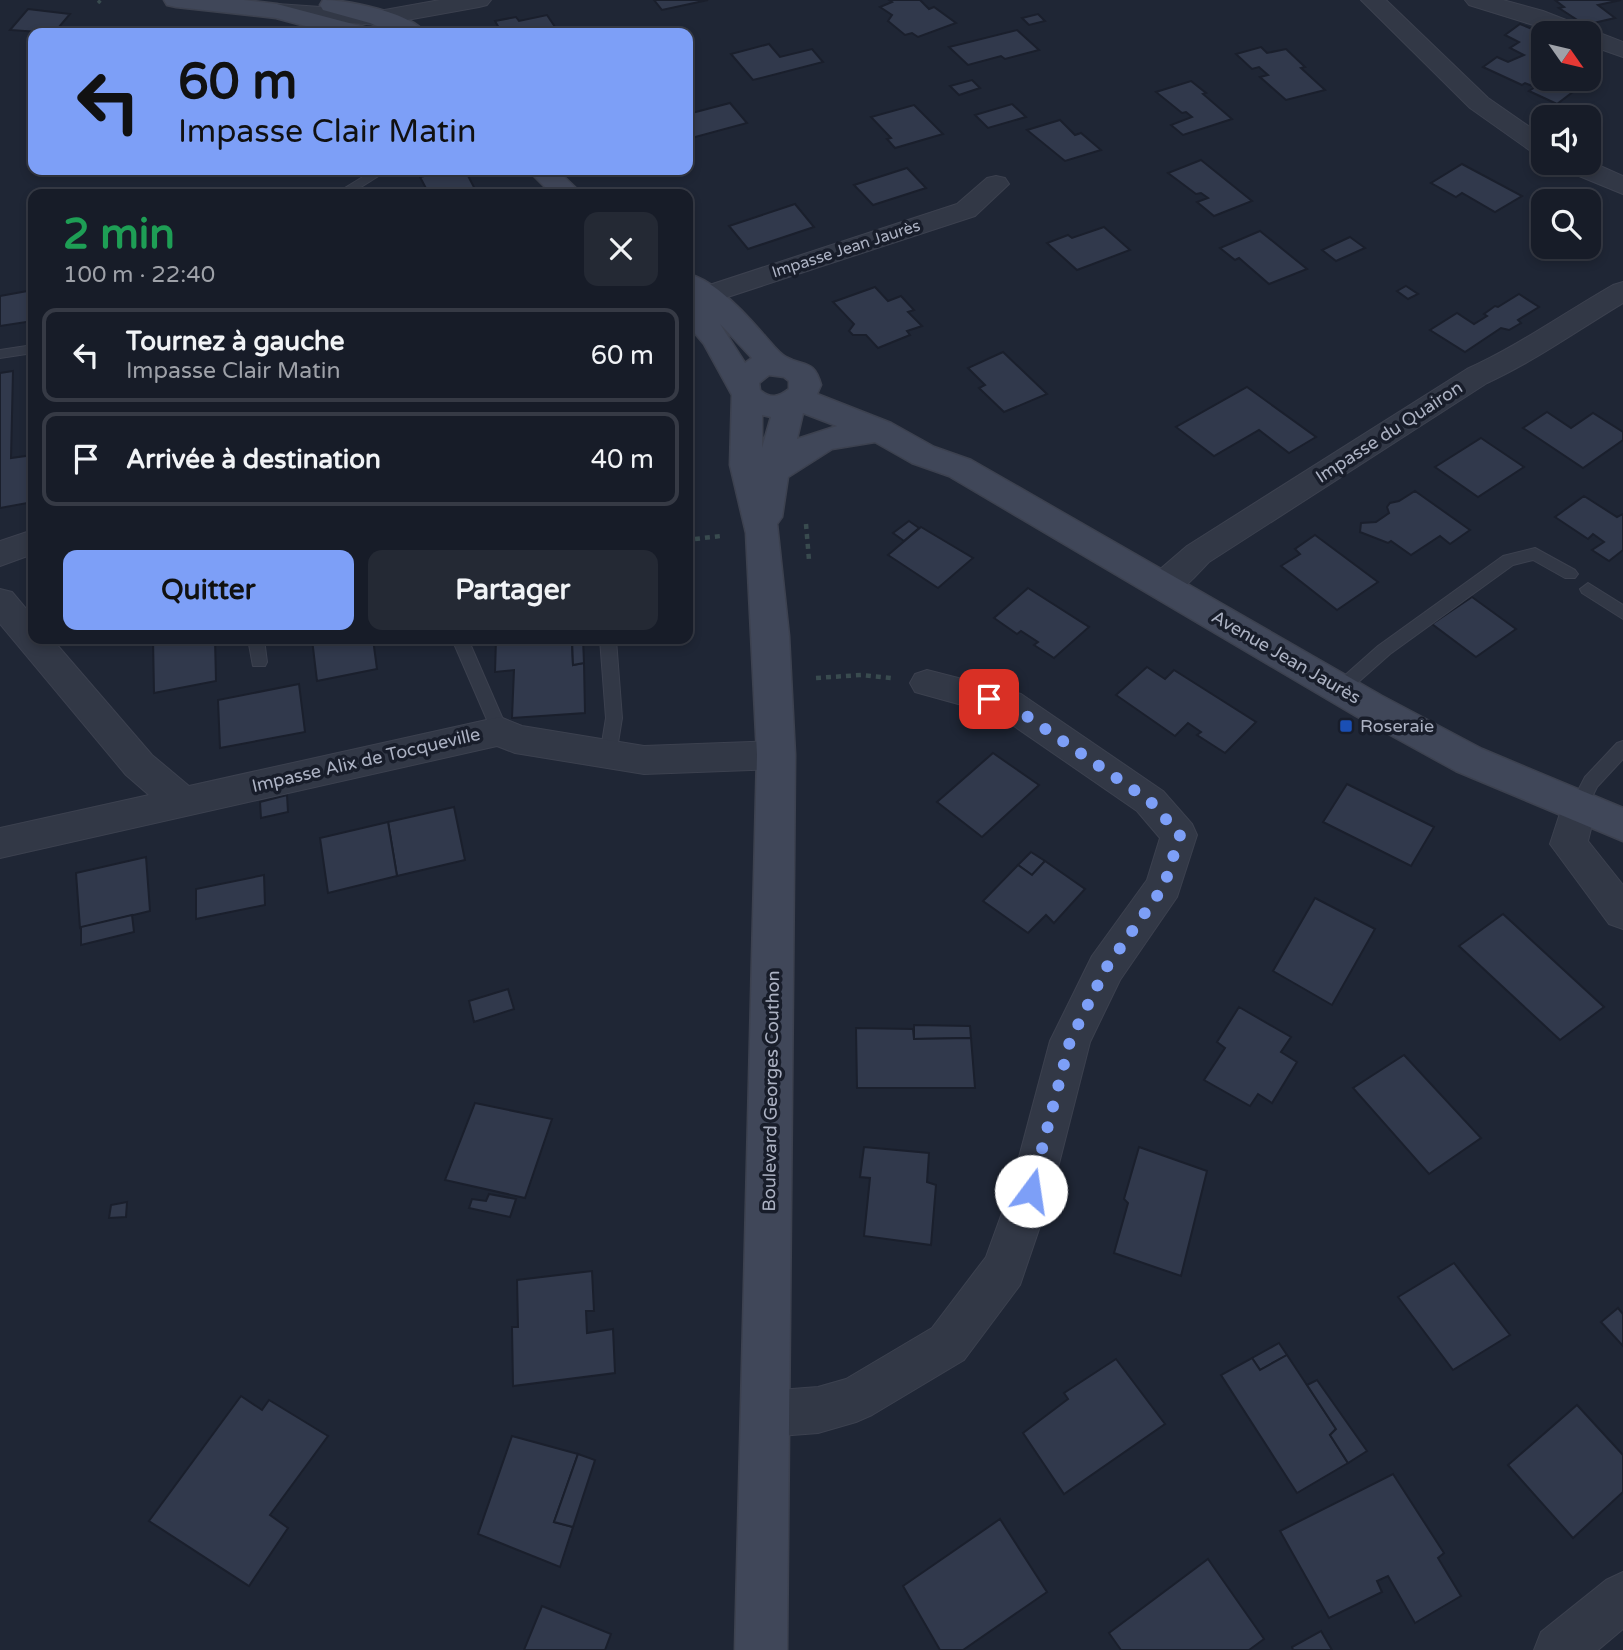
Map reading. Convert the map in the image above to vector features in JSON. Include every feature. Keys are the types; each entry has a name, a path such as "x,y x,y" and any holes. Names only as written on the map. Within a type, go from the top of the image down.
{"main road":[{"path":"176,0 277,6"},
{"path":"213,0 277,6 385,22"},
{"path":"313,0 406,28"},
{"path":"547,175 562,189"},
{"path":"572,175 588,189"},
{"path":"693,297 735,321 775,365"},
{"path":"693,298 745,392 758,404 774,406 799,396 804,377 797,370 775,365 761,366 744,379 745,392"},
{"name":"Boulevard Georges Couthon","path":"745,392 746,534 771,636 776,755 761,1650"},
{"name":"Avenue Jean Jaurès","path":"799,396 850,397 892,417 934,444 960,468"},
{"name":"Avenue Jean Jaurès","path":"799,396 880,431 923,455 960,468 1340,689 1469,760 1623,825"},
{"name":"Boulevard Georges Couthon","path":"746,534 799,396"},
{"path":"772,472 799,450 830,435 880,431"}],"street":[{"path":"385,22 479,0"},
{"path":"1373,0 1479,103 1531,140"},
{"path":"1477,0 1548,21"},
{"path":"1601,42 1623,50"},
{"path":"1598,175 1623,186"},
{"name":"Impasse Jean Jaurès","path":"693,296 965,209 996,184"},
{"name":"Impasse du Quairon","path":"1163,586 1209,546 1477,376 1517,358 1544,338 1623,290"},
{"path":"0,554 28,543"},
{"path":"0,600 28,632"},
{"path":"38,644 139,765 182,801"},
{"path":"766,1414 818,1410 856,1399 948,1344 1004,1270 1031,1191 1070,1041 1106,968 1164,886 1180,835 1150,801 1009,704 927,683"},
{"name":"Impasse Alix de Tocqueville","path":"0,843 499,731 515,739 644,760 776,755"},
{"path":"1578,808 1569,844 1623,913"},
{"path":"1559,1650 1623,1597"}],"lane":[{"path":"350,189 374,175"},
{"path":"0,354 28,350"},
{"path":"1340,689 1384,650 1508,560 1535,554 1570,574"},
{"path":"1588,589 1623,613"},
{"path":"257,644 259,662"},
{"path":"462,644 499,731"},
{"path":"608,644 614,718 608,755"},
{"path":"1578,808 1591,782 1623,748"}],"path":[{"path":"806,521 810,568"},
{"path":"695,539 746,534"},
{"path":"814,667 813,678 861,675"}],"building":[{"path":"654,0 708,0 662,10"},
{"path":"889,0 920,0 929,9 934,7 956,23 918,37 912,33 905,35 888,21 892,15 880,7 892,2"},
{"path":"1555,0 1621,0 1598,5 1615,18 1601,21 1579,21 1559,8 1564,7"},
{"path":"28,9 70,14 58,28 10,30"},
{"path":"1038,14 1045,21 1029,25 1022,18"},
{"path":"547,15 556,28 499,28 495,21 516,17 519,21"},
{"path":"1520,24 1531,29 1531,85 1525,83 1522,85 1483,67 1497,57 1508,62 1524,55 1510,48 1519,42 1505,35"},
{"path":"1017,30 1039,50 968,65 949,47"},
{"path":"769,44 780,57 812,49 823,62 753,80 731,54"},
{"path":"1261,47 1267,53 1286,49 1305,67 1301,68 1325,90 1286,100 1260,77 1268,75 1259,67 1252,69 1236,54"},
{"path":"972,80 980,88 959,95 950,86"},
{"path":"1191,81 1232,119 1183,135 1171,125 1192,117 1186,112 1182,113 1156,92"},
{"path":"1531,90 1574,91 1557,104 1529,91"},
{"path":"730,103 747,123 693,138 693,113"},
{"path":"1012,104 1026,117 988,128 975,115"},
{"path":"914,105 943,134 895,148 887,139 891,138 871,117"},
{"path":"1060,120 1075,135 1081,133 1101,150 1065,161 1027,130"},
{"path":"1201,160 1252,201 1214,216 1197,202 1208,198 1201,193 1196,194 1168,173"},
{"path":"1462,164 1522,196 1495,212 1462,193 1456,197 1431,183"},
{"path":"907,168 926,188 873,205 854,185"},
{"path":"468,175 475,189 426,189 420,177"},
{"path":"795,204 814,227 748,249 729,226"},
{"path":"1104,227 1130,250 1077,270 1047,243 1068,235 1072,238"},
{"path":"1260,231 1307,269 1269,284 1239,258 1235,260 1220,248"},
{"path":"1350,237 1365,248 1336,261 1322,250"},
{"path":"1406,286 1418,294 1408,299 1397,291"},
{"path":"875,287 888,301 901,296 914,310 908,312 922,326 907,331 910,335 878,348 866,335 853,335 849,331 854,324 833,302"},
{"path":"28,291 28,322 0,326 0,296"},
{"path":"1519,294 1539,307 1518,320 1521,323 1509,330 1501,328 1465,352 1430,330 1457,313 1474,324 1487,316 1484,314 1495,306 1498,307"},
{"path":"1003,352 1047,394 1004,412 979,388 985,385 968,368"},
{"path":"13,371 11,458 28,456 28,503 0,508 0,373"},
{"path":"1247,387 1316,437 1289,453 1259,430 1214,456 1176,427"},
{"path":"1547,412 1571,428 1593,413 1623,432 1623,440 1583,468 1523,428"},
{"path":"1481,438 1524,467 1478,497 1435,467"},
{"path":"1415,491 1470,530 1450,544 1440,536 1411,555 1391,541 1388,543 1360,532 1361,523 1376,522 1389,513 1387,507 1390,503"},
{"path":"1584,496 1617,517 1623,514 1623,550 1609,561 1592,550 1604,542 1593,534 1588,539 1555,517"},
{"path":"909,521 919,528 904,541 893,533"},
{"path":"921,527 973,558 938,588 888,555"},
{"path":"1315,535 1378,582 1337,610 1281,566 1300,554 1295,549"},
{"path":"1028,588 1089,627 1054,658 1034,645 1038,642 1021,631 1017,634 994,618"},
{"path":"1472,597 1516,629 1476,657 1432,624"},
{"path":"153,644 215,644 216,681 154,693"},
{"path":"313,644 374,644 377,669 317,681"},
{"path":"496,644 572,644 573,665 584,663 585,713 512,718 514,670 495,672"},
{"path":"572,644 583,644 584,663 573,665"},
{"path":"1147,667 1165,679 1174,670 1256,722 1225,753 1197,735 1201,732 1188,723 1175,736 1116,695"},
{"path":"299,684 305,732 220,748 218,700"},
{"path":"993,753 1039,785 982,837 937,802"},
{"path":"1347,784 1434,827 1411,866 1323,822"},
{"path":"287,795 288,812 261,818 260,802"},
{"path":"454,807 465,860 397,876 388,822"},
{"path":"388,822 397,876 328,893 320,838"},
{"path":"1031,852 1045,861 1032,875 1018,865"},
{"path":"146,857 150,911 80,928 76,873"},
{"path":"1045,861 1085,889 1054,923 1046,915 1028,933 983,901 1018,865 1032,875"},
{"path":"264,875 265,905 196,919 196,889"},
{"path":"1315,898 1375,929 1332,1005 1273,971"},
{"path":"1503,914 1604,1007 1560,1040 1459,946"},
{"path":"132,915 134,932 81,945 81,927"},
{"path":"508,989 514,1009 474,1022 469,1001"},
{"path":"1239,1007 1291,1037 1281,1052 1297,1062 1272,1103 1258,1094 1250,1106 1204,1080 1225,1048 1217,1042"},
{"path":"914,1025 970,1026 971,1038 914,1039"},
{"path":"856,1028 913,1029 914,1039 971,1038 975,1088 857,1088"},
{"path":"1404,1055 1481,1138 1429,1174 1353,1088"},
{"path":"475,1103 552,1119 525,1198 445,1180"},
{"path":"864,1147 929,1153 927,1182 936,1185 931,1245 864,1236 870,1178 860,1177"},
{"path":"1139,1147 1207,1171 1181,1276 1114,1253 1128,1203 1124,1199"},
{"path":"489,1194 516,1199 510,1217 469,1208 472,1199 486,1201"},
{"path":"127,1202 126,1217 109,1218 111,1205"},
{"path":"1454,1263 1510,1335 1453,1370 1398,1297"},
{"path":"592,1271 594,1311 586,1311 587,1333 613,1329 615,1373 513,1386 512,1327 518,1327 517,1280"},
{"path":"1618,1308 1623,1314 1623,1346 1601,1322"},
{"path":"1279,1343 1287,1355 1260,1370 1252,1358"},
{"path":"1287,1355 1336,1429 1330,1435 1348,1463 1297,1493 1221,1375 1252,1358 1260,1370"},
{"path":"1116,1359 1165,1424 1064,1494 1023,1433 1068,1399 1064,1393"},
{"path":"1317,1380 1367,1451 1348,1463 1330,1435 1336,1429 1307,1385"},
{"path":"241,1396 262,1410 269,1400 328,1436 270,1515 288,1528 249,1586 149,1521"},
{"path":"1577,1405 1623,1455 1623,1492 1573,1538 1508,1465"},
{"path":"512,1436 578,1454 554,1522 573,1527 560,1567 478,1534"},
{"path":"578,1454 595,1460 573,1527 554,1522"},
{"path":"1393,1474 1444,1553 1438,1558 1461,1596 1415,1623 1388,1576 1377,1581 1382,1592 1329,1618 1280,1531"},
{"path":"1000,1519 1047,1592 963,1650 940,1650 903,1586"},
{"path":"1208,1559 1264,1639 1249,1650 1121,1650 1109,1633"},
{"path":"542,1606 611,1634 605,1650 524,1650"},
{"path":"1321,1631 1332,1650 1293,1650 1292,1647"}],"place":[{"name":"Roseraie","path":"1346,726"}],"route":[{"path":"989,699 1009,704 1150,801 1180,835 1164,886 1106,968 1070,1041 1031,1191"}]}
